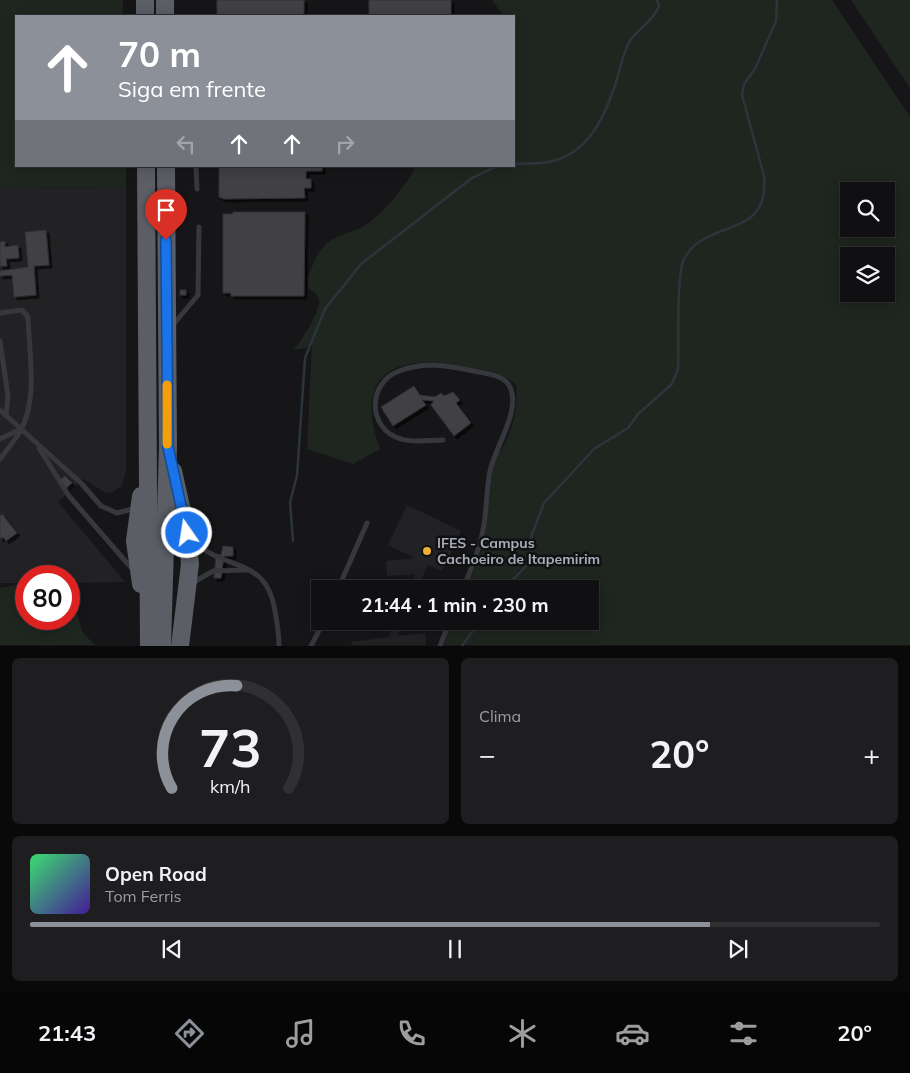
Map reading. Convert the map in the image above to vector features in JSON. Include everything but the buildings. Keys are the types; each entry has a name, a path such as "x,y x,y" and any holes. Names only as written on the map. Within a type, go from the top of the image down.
{"highway":[{"path":"145,0 145,15"},
{"path":"165,0 165,15"},
{"path":"146,167 150,646"},
{"path":"162,646 168,447 166,167"},
{"path":"168,447 187,533 190,564 180,646"},
{"path":"148,464 139,505 135,541 149,621"}],"lane":[{"path":"196,167 197,189"},
{"path":"167,332 198,295 199,227"},
{"path":"0,313 22,310 28,317 30,381 29,400 21,429 0,459"},
{"path":"0,341 8,396 6,416"},
{"path":"443,440 401,440 384,428 374,410 377,392 385,380 393,374 408,368 435,364 496,376 506,381 512,393 510,414 490,471 480,544 466,580"},
{"path":"0,410 81,483 106,510 123,513 139,505"},
{"path":"0,439 21,429"},
{"path":"36,443 68,496 140,578"},
{"path":"342,580 367,523"},
{"path":"187,533 208,553 260,576 270,590 279,632 278,646"},
{"path":"188,588 201,576 213,571 249,570"},
{"path":"311,646 319,630"},
{"path":"440,646 446,630"}],"shaded area":[{"path":"0,0 123,0 123,15 15,15 15,167 126,167 126,187 0,188"},
{"path":"492,0 832,0 910,117 910,645 444,645 450,630 599,630 599,580 470,580 484,544 494,458 505,443 515,414 516,385 504,376 487,370 442,363 420,363 401,366 387,374 377,385 372,402 373,423 380,449 353,464 307,449 312,343 306,348 293,350 309,326 319,305 317,296 308,288 308,278 314,262 320,251 327,244 342,235 366,225 387,207 415,167 515,167 515,15 501,15"},
{"path":"851,0 910,0 910,88"},
{"path":"126,187 126,472 121,487 112,492 106,493 83,479 58,502 125,582 80,583 80,565 15,565 15,583 0,583 0,188"},
{"name":"IFES - Campus Cachoeiro de Itapemirim","path":"407,505 461,531 442,571 428,565 421,580 413,580 415,574 387,576 386,561 415,558 388,545"},
{"path":"15,585 15,630 80,630 80,623 83,633 95,645 0,645 0,588"},
{"path":"391,630 400,630 397,636 425,633 426,645 352,645 351,642 389,637"}],"waterway":[{"path":"515,164 544,163 561,158 573,152 591,135 610,100 628,44 656,12 659,6 657,0"},
{"path":"513,580 529,563 532,534 544,503 594,449 628,428 638,414 672,384 678,369 679,295 681,267 684,259 694,246 707,237 747,220 757,210 763,197 764,176 742,95 744,84 755,69 776,21 777,0"},
{"path":"293,541 290,502 297,476 305,358 325,309 361,264 472,178 495,167"},
{"path":"462,646 474,630"}],"slow traffic":[{"path":"167,385 167,444"}],"place":[{"name":"IFES - Campus Cachoeiro de Itapemirim","path":"427,551"}],"route":[{"path":"166,240 168,447 187,533"}]}
